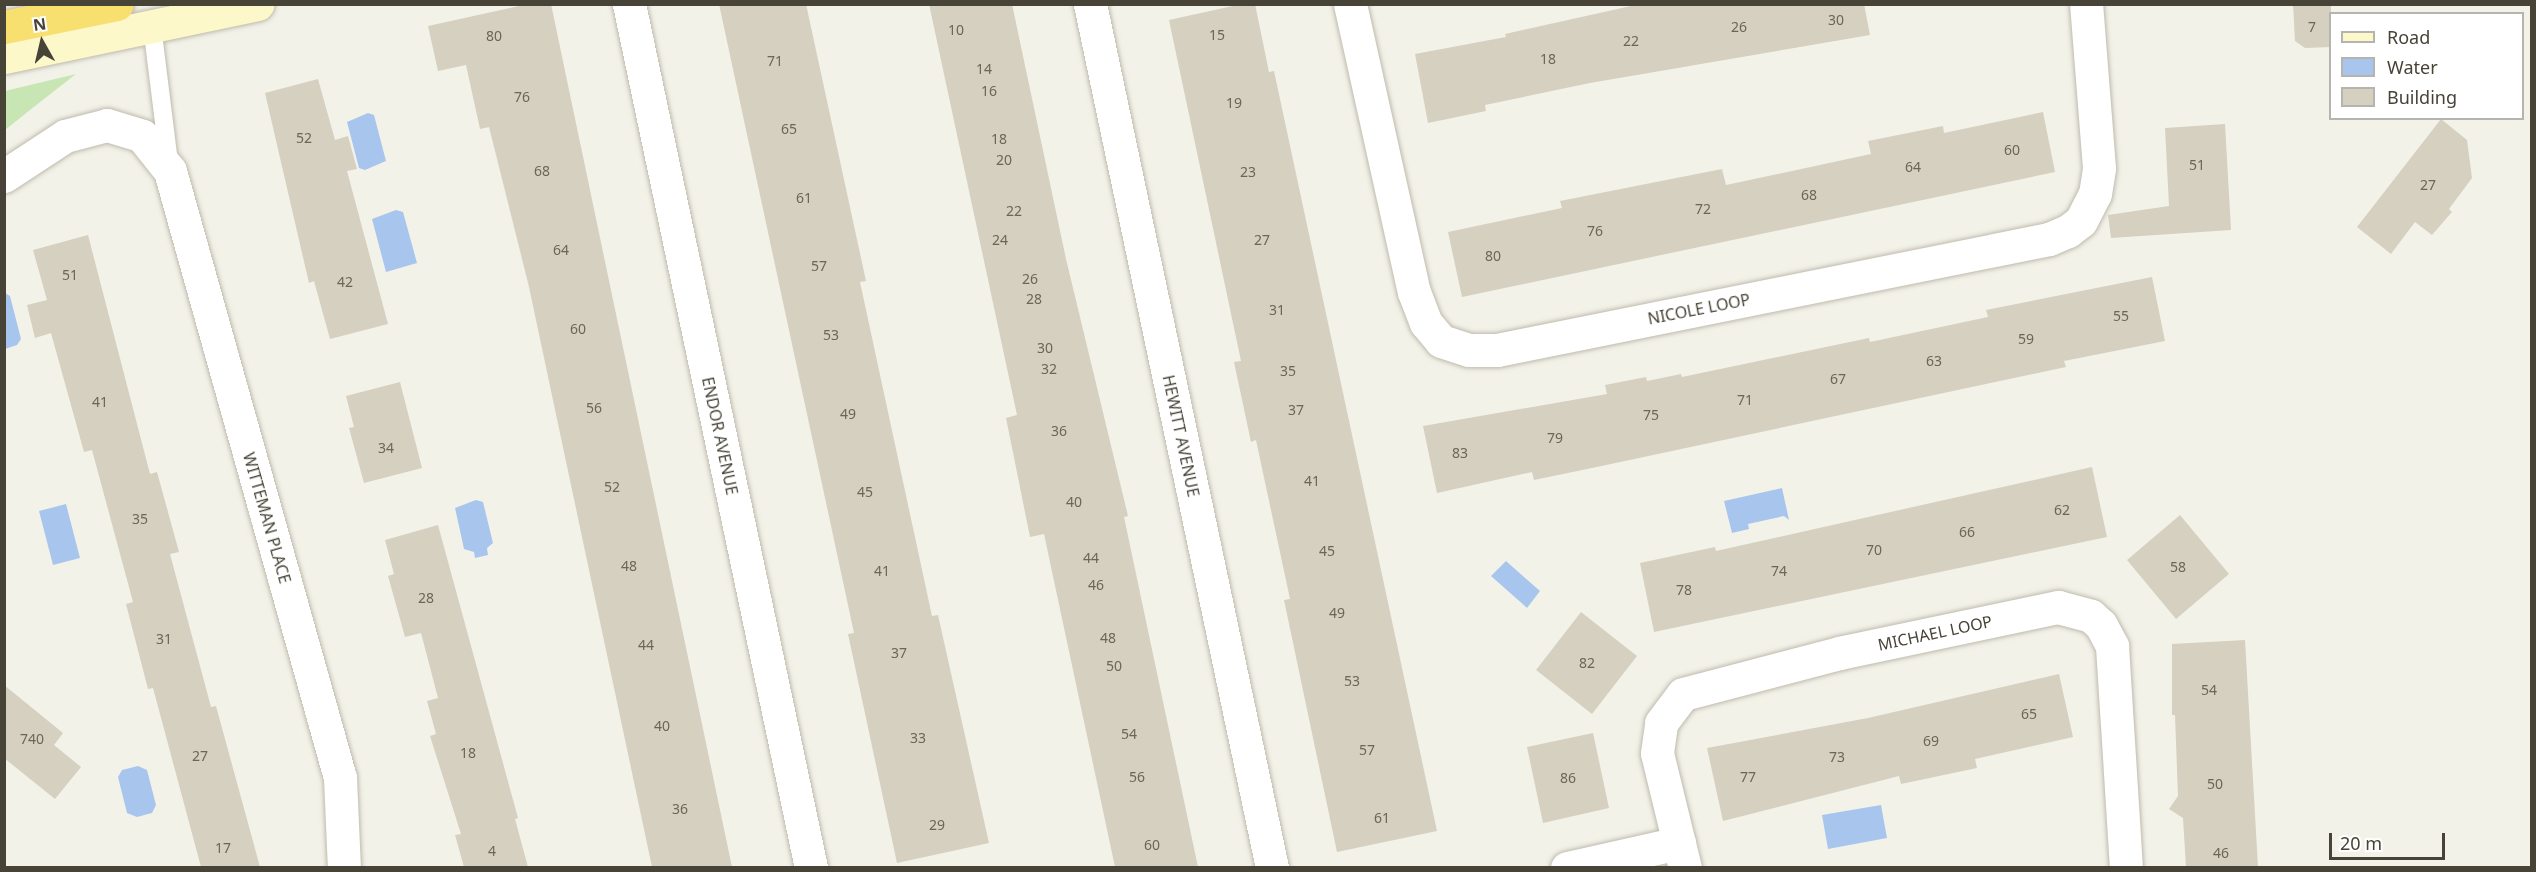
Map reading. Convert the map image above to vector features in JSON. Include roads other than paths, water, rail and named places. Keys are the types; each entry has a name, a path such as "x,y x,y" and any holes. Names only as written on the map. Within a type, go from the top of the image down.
{"highway":[{"path":"4,27 117,4"}],"street":[{"path":"4,57 258,4"},
{"name":"ENDOR AVENUE","path":"629,4 811,867"},
{"name":"HEWITT AVENUE","path":"1090,4 1272,867"},
{"name":"NICOLE LOOP","path":"1350,4 1414,292 1426,323 1441,341 1469,350 1497,350 2049,239 2068,231 2080,221 2095,194 2099,168 2086,4"},
{"path":"4,176 65,136 108,125 142,136 170,171"},
{"name":"WITTEMAN PLACE","path":"170,171 340,778 344,867"},
{"name":"MICHAEL LOOP","path":"1567,867 1682,855 1658,753 1661,723 1683,694 1839,653 2058,607 2091,616 2102,625 2112,646 2126,867"}],"lane":[{"path":"152,26 170,171"}],"water":[{"path":"368,113 374,115 386,161 365,170 359,168 347,122"},
{"path":"396,210 403,212 417,263 386,272 372,219"},
{"path":"5,293 10,296 21,339 17,345 5,349"},
{"path":"1782,488 1789,520 1784,516 1748,524 1749,529 1732,533 1724,501"},
{"path":"476,500 483,502 493,543 487,548 488,555 475,558 474,552 464,549 455,508"},
{"path":"66,504 80,558 53,565 39,511"},
{"path":"1506,561 1540,591 1527,608 1491,576"},
{"path":"138,766 147,770 156,805 152,813 137,817 127,813 118,777 122,770"},
{"path":"1881,805 1887,838 1828,849 1822,815"}]}
